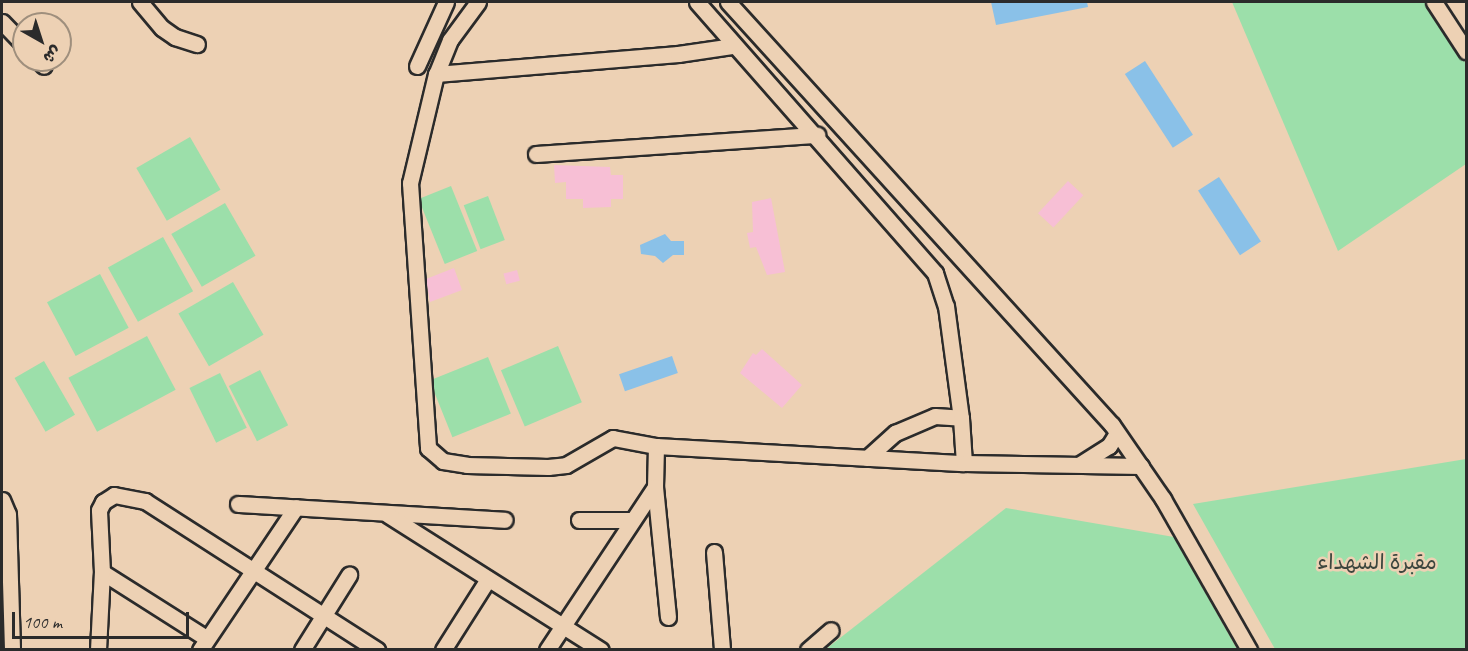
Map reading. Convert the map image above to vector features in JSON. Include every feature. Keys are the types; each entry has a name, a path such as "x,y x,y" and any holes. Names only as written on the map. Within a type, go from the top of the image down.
{"street":[{"path":"140,2 162,28 175,37 197,44"},
{"path":"417,66 446,2"},
{"path":"478,2 450,40 436,74 410,183 428,448 434,456 459,464 566,465 613,438 656,446 867,458 964,463 1141,466"},
{"path":"697,2 733,46 816,135 935,273 946,306 961,418 964,463"},
{"path":"728,2 916,207 996,300 1048,351 1117,433 1141,466 1249,650"},
{"path":"1434,2 1467,51"},
{"path":"436,74 678,54 733,46"},
{"path":"536,154 816,135"},
{"path":"867,458 896,433 924,417 961,418"},
{"path":"1080,464 1109,446 1117,433"},
{"path":"656,446 655,487 668,617"},
{"path":"547,650 630,520 655,487"},
{"path":"98,650 102,572 99,510 103,502 114,495 145,501 377,650"},
{"path":"2,500 8,514 12,650"},
{"path":"238,504 505,520"},
{"path":"102,572 203,644 250,570 296,507"},
{"path":"386,513 488,579 563,623 601,650"},
{"path":"579,520 630,520"},
{"path":"714,552 722,650"},
{"path":"302,650 349,575"},
{"path":"443,650 488,579"},
{"path":"808,650 831,630"}],"green space":[{"path":"1232,2 1429,2 1466,64 1466,164 1338,251"},
{"path":"190,137 220,190 167,221 136,168"},
{"path":"451,186 477,251 445,264 419,199"},
{"path":"488,196 505,240 481,249 464,205"},
{"path":"225,203 256,256 202,287 171,234"},
{"path":"163,237 193,291 138,322 108,268"},
{"path":"100,274 129,328 76,356 47,302"},
{"path":"233,282 264,335 209,366 178,314"},
{"path":"147,336 176,390 97,432 68,378"},
{"path":"558,346 582,402 525,426 501,370"},
{"path":"488,357 511,414 452,437 430,381"},
{"path":"44,361 75,415 46,432 15,378"},
{"path":"260,370 288,425 257,441 229,386"},
{"path":"220,373 247,428 216,443 189,388"},
{"name":"مقبرة الشهداء","path":"1466,459 1466,649 1275,649 1193,504"},
{"path":"1006,508 1174,537 1237,649 826,649"}],"water":[{"path":"991,2 1087,2 1088,7 996,25"},
{"path":"1145,61 1193,135 1173,148 1125,74"},
{"path":"1219,177 1261,242 1240,255 1198,191"},
{"path":"665,234 671,241 684,241 684,255 673,255 663,263 655,256 641,254 640,245"},
{"path":"672,356 678,373 625,391 619,374"}],"building":[{"path":"554,165 610,167 611,175 623,175 623,199 611,199 611,207 583,208 583,199 566,199 566,182 555,183"},
{"path":"1068,181 1083,195 1053,228 1038,213"},
{"path":"771,198 785,272 767,275 756,247 750,248 747,233 753,232 752,202"},
{"path":"454,268 462,290 430,302 426,279"},
{"path":"517,270 520,281 506,284 503,274"},
{"path":"762,349 802,385 782,408 740,373 753,353 756,355"}]}
